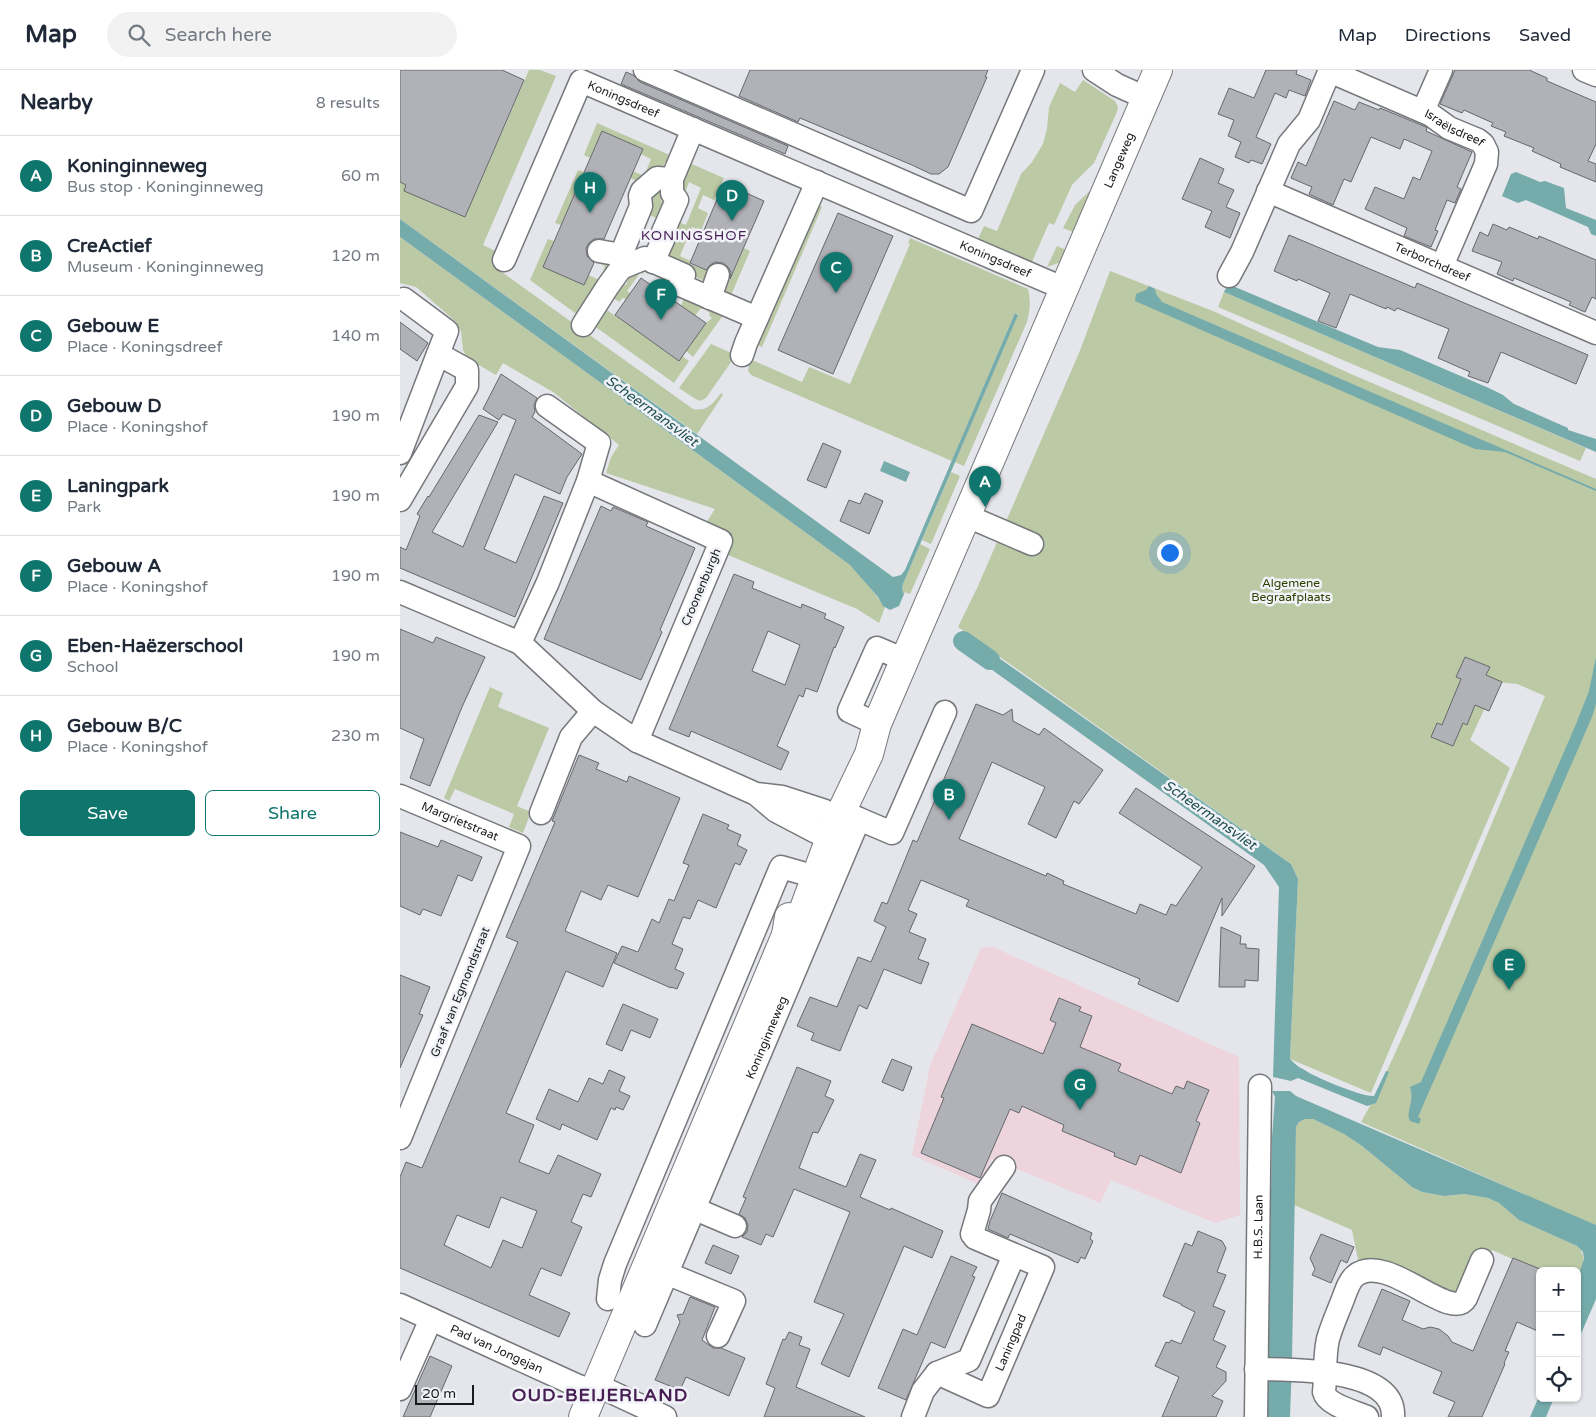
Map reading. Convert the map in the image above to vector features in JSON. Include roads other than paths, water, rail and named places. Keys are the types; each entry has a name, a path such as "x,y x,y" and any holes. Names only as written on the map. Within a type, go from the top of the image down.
{"main road":[{"name":"Langeweg","path":"1081,252 1158,70"},
{"name":"Koninginneweg","path":"786,935 796,925 802,914 857,750 877,724 1081,252"},
{"name":"Koninginneweg","path":"583,1417 595,1389 657,1269 679,1209 762,1019 802,873 834,817"}],"street":[{"path":"645,70 971,211 1032,70"},
{"path":"1094,70 1146,98"},
{"name":"Israëlsdreef","path":"1229,276 1242,252 1289,144 1309,120 1330,70 1423,111 1449,128 1483,144 1487,152 1486,164 1442,266"},
{"path":"1423,111 1440,70"},
{"path":"1584,70 1596,75"},
{"name":"Koningsdreef","path":"504,260 581,81 1065,289"},
{"path":"654,262 663,240 664,229 677,200 672,193 672,179 693,129"},
{"path":"583,325 621,262 641,206 640,196 634,189 658,178 672,179"},
{"path":"742,355 816,182"},
{"name":"Terborchdreef","path":"1268,191 1596,333"},
{"path":"636,217 664,229"},
{"path":"599,251 621,262 645,258 684,276 677,293 710,298 757,318"},
{"path":"710,298 718,276"},
{"path":"400,453 447,331 404,299"},
{"path":"400,500 467,386 467,370 438,354"},
{"path":"520,643 548,582 588,482 599,443 547,406"},
{"name":"Croonenburgh","path":"588,482 721,541 636,741"},
{"path":"967,516 1032,544"},
{"path":"400,592 520,643 593,711 636,741 756,794 782,797 807,804 834,817 892,832 945,712"},
{"path":"541,813 571,737 593,711"},
{"name":"Margrietstraat","path":"400,796 520,846"},
{"name":"Koninginneweg","path":"762,1019 834,817"},
{"name":"Graaf van Egmondstraat","path":"400,1138 520,846"},
{"path":"608,1299 610,1280 639,1207 781,867 802,873"},
{"name":"H.B.S. Laan","path":"1256,1417 1259,1369 1260,1086"},
{"name":"Laningpad","path":"936,1374 988,1396 1043,1267 975,1238 972,1234 980,1201 1004,1167"},
{"path":"639,1207 679,1209 736,1226"},
{"path":"913,1417 923,1391 936,1374 969,1360 1014,1255"},
{"path":"1367,1417 1335,1404 1326,1398 1324,1392 1326,1353 1331,1330 1351,1281 1357,1274 1369,1271 1385,1272 1421,1288 1448,1303 1457,1305 1464,1302 1482,1260"},
{"path":"657,1269 734,1301 718,1336"},
{"name":"Koninginneweg","path":"645,1325 657,1269"},
{"name":"Pad van Jongejan","path":"400,1305 576,1385 584,1388 607,1390 665,1417"},
{"path":"400,1390 431,1318"},
{"path":"1259,1369 1326,1372 1351,1377 1372,1385 1386,1397 1391,1404 1393,1417"}],"water":[{"path":"1516,172 1540,182 1545,181 1564,188 1566,208 1596,220 1596,236 1591,234 1588,227 1526,200 1518,203 1502,196 1511,174"},
{"path":"400,219 893,577 901,575 905,570 1015,313 1018,315 903,584 904,594 899,606 890,610 883,606 878,597 850,565 400,237"},
{"path":"1228,284 1378,347 1400,350 1491,389 1503,395 1514,404 1568,428 1568,430 1596,439 1596,452 1224,292"},
{"path":"1149,286 1155,289 1162,302 1596,489 1596,491 1505,452 1475,449 1135,301 1136,294 1146,290"},
{"path":"884,461 910,472 906,482 880,471"},
{"path":"972,639 1291,864 1298,879 1290,1059 1299,1067 1317,1077 1349,1090 1374,1096 1386,1071 1389,1072 1376,1103 1367,1106 1298,1078 1291,1081 1273,1077 1279,887 1264,865 963,649"},
{"path":"1596,657 1596,704 1592,717 1418,1117 1421,1119 1419,1124 1410,1121 1410,1087 1421,1082 1576,724 1589,691"},
{"path":"1272,1091 1290,1091 1296,1096 1596,1225 1596,1299 1581,1334 1581,1268 1584,1259 1583,1252 1577,1246 1519,1220 1499,1203 1488,1198 1464,1194 1444,1196 1422,1192 1412,1187 1362,1146 1344,1134 1313,1119 1305,1119 1299,1122 1296,1127 1290,1417 1267,1417 1272,1137 1275,1097"},
{"path":"1537,1402 1552,1402 1546,1417 1530,1417"}],"waterway":[{"name":"Scheermansvliet","path":"963,641 990,660"}],"place":[{"name":"Gebouw B/C","path":"590,213"},
{"name":"Gebouw D","path":"732,221"},
{"name":"Gebouw E","path":"836,293"},
{"name":"Gebouw A","path":"661,320"},
{"name":"Koninginneweg","path":"985,507"},
{"name":"CreActief","path":"949,820"},
{"name":"Laningpark","path":"1509,990"},
{"name":"Eben-Haëzerschool","path":"1080,1110"}],"district":[{"name":"KONINGSHOF","path":"694,235"},
{"name":"OUD-BEIJERLAND","path":"600,1395"}],"park label":[{"name":"Algemene Begraafplaats","path":"1291,590"}]}
